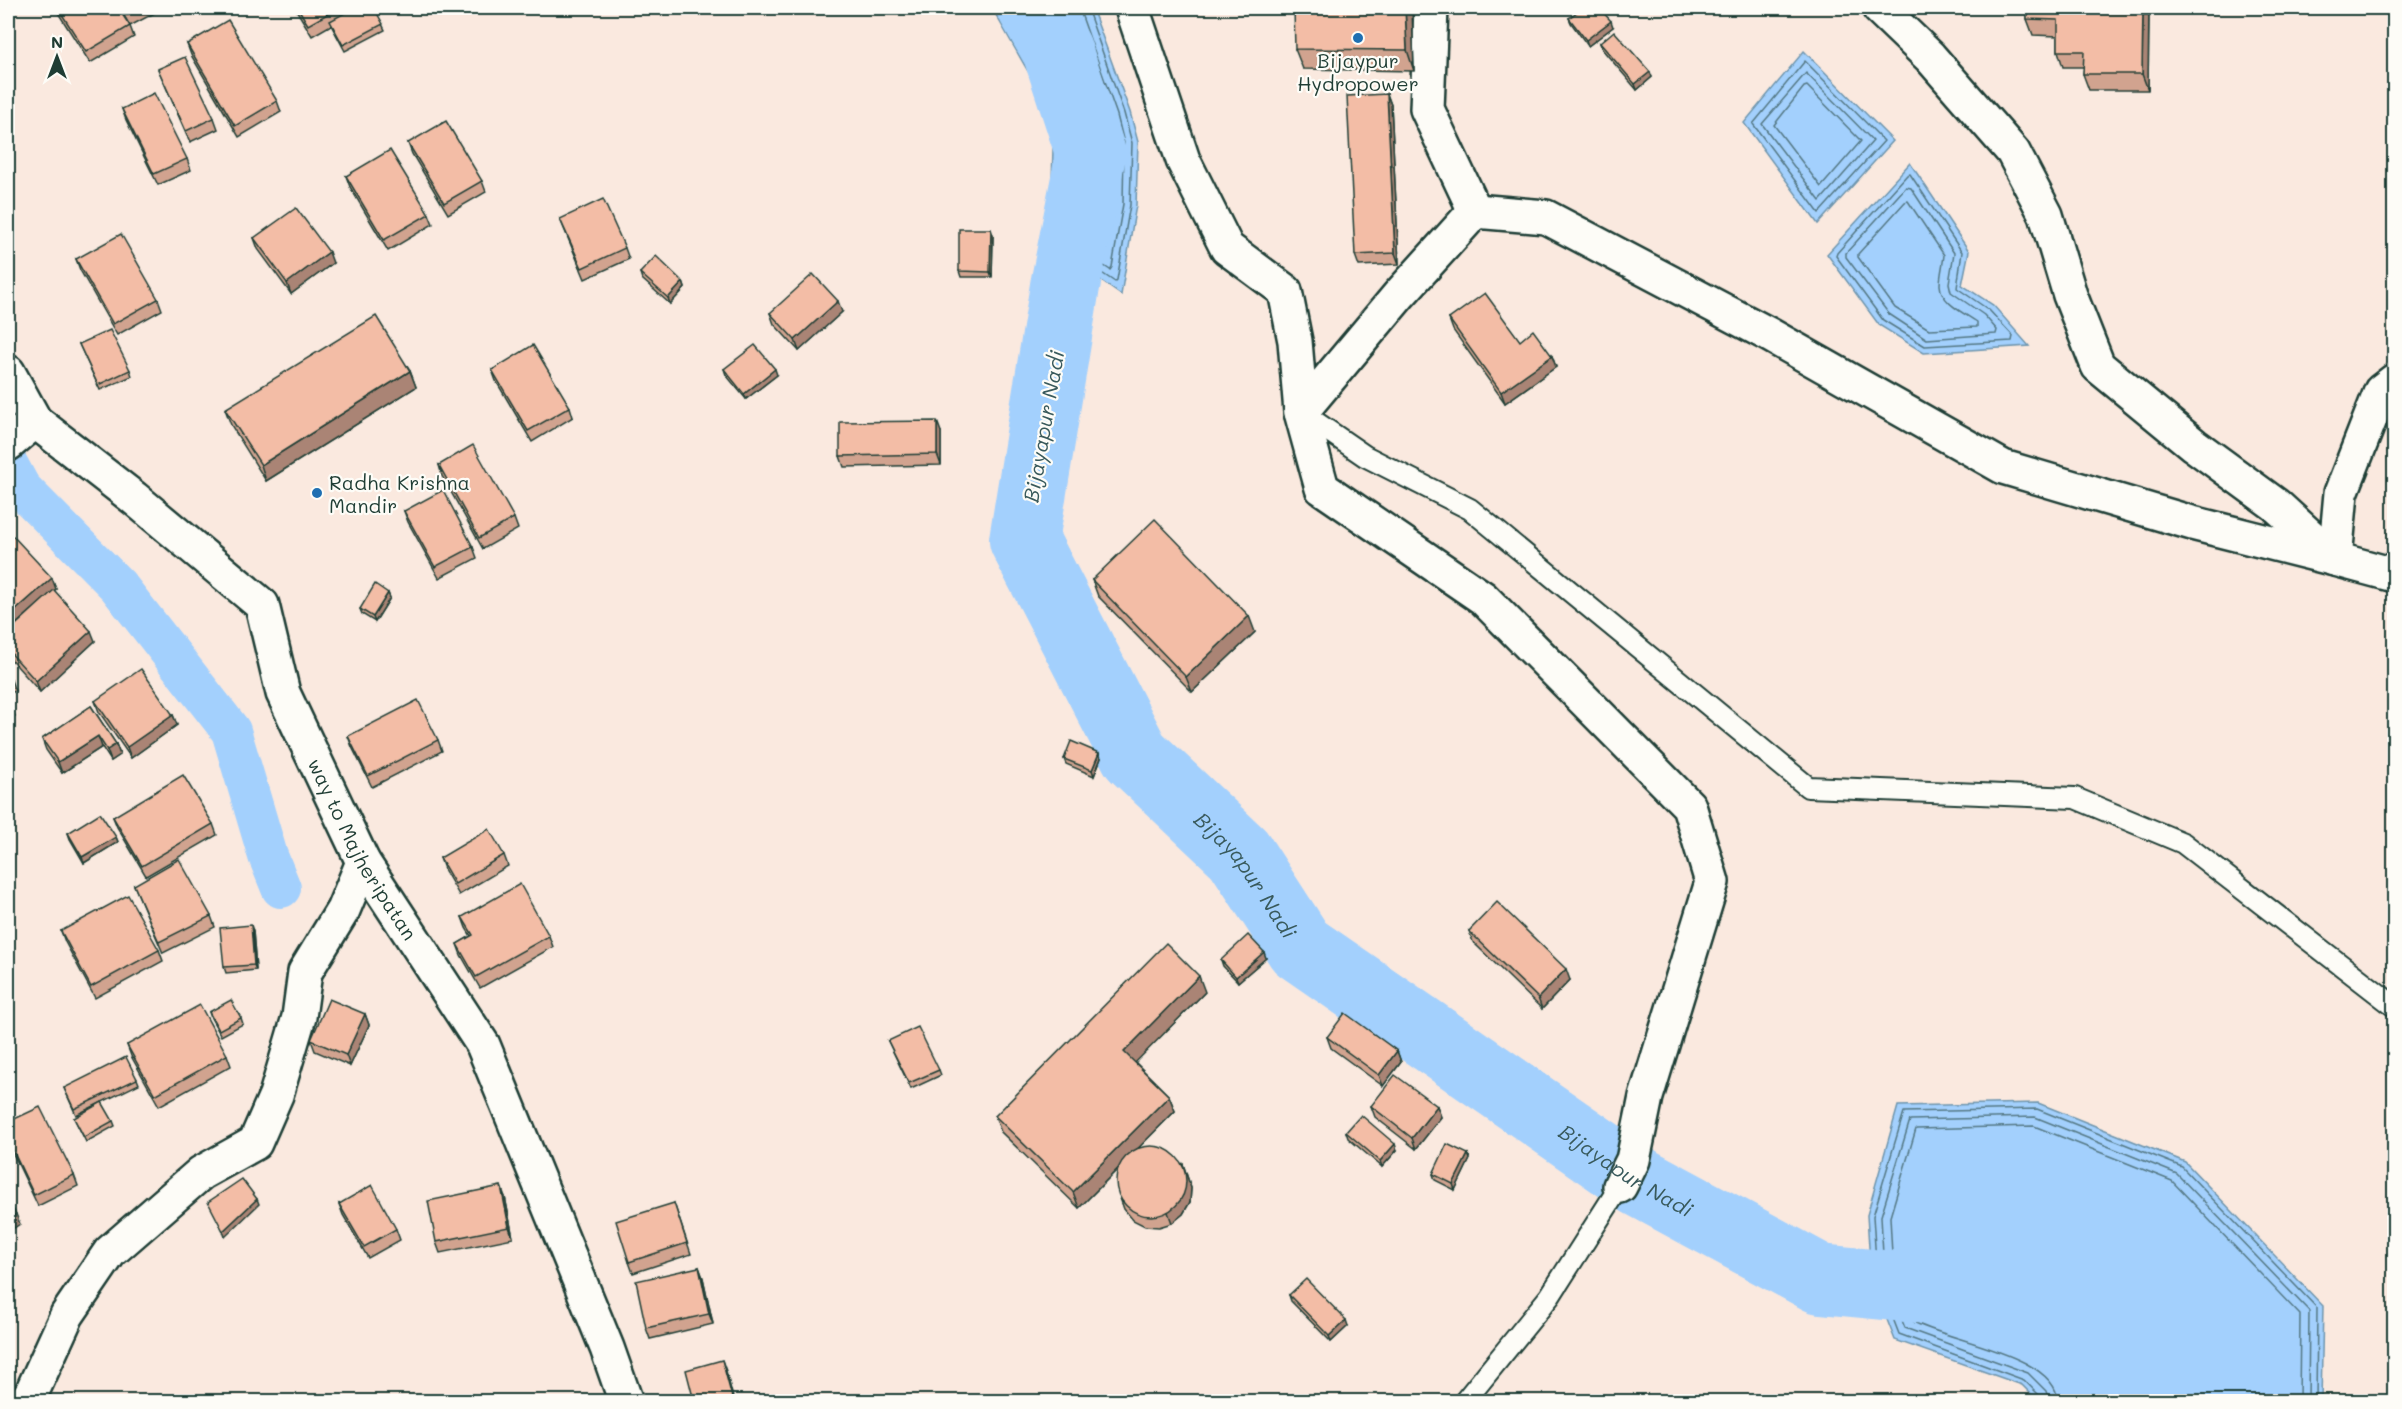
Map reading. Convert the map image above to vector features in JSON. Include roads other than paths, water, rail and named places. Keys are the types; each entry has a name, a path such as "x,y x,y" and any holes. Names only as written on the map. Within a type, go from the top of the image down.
{"street":[{"path":"1132,8 1183,160 1227,248 1285,291 1295,341 1301,412 1322,489 1483,598 1689,806 1712,882 1646,1097 1626,1173"},
{"path":"1431,8 1427,109 1476,211"},
{"path":"1879,8 1930,57 2013,152 2046,215 2070,295 2098,366 2194,445 2276,505 2335,559"},
{"path":"1301,412 1399,295 1476,211"},
{"path":"1476,211 1546,217 1768,334 2003,467 2192,523 2394,575"},
{"name":"way to Majheripatan","path":"8,372 35,421 134,498 262,605 283,693 363,862 483,1045 626,1401"},
{"path":"2335,559 2342,493 2382,391 2394,381"},
{"path":"8,444 35,421"},
{"path":"25,1401 32,1392 67,1315 110,1252 201,1173 255,1143 276,1095 300,1017 305,972 343,910 363,862"}],"lane":[{"path":"1301,412 1365,456 1470,509 1808,787 2075,798 2183,843 2394,1006"},
{"path":"1464,1401 1550,1296 1626,1173"}],"water":[{"path":"992,8 1092,8 1130,112 1138,142 1136,205 1121,295 1050,245 1054,117"},
{"path":"1804,51 1893,141 1818,224 1744,123"},
{"path":"1910,163 1969,251 1962,285 1993,305 2029,346 1924,353 1879,325 1827,254"},
{"path":"2038,1103 2185,1162 2323,1306 2321,1401 2038,1401 2022,1385 1895,1340 1871,1279 1867,1215 1898,1106"}],"waterway":[{"name":"Bijayapur Nadi","path":"1033,8 1057,50 1091,154 1065,286 1024,540 1135,755 1239,853 1300,947 1640,1182 1820,1279 1969,1293"},
{"path":"8,464 21,488 118,586 231,731 268,856 281,888"}],"place":[{"name":"Bijaypur Hydropower","path":"1358,38"},
{"name":"Radha Krishna Mandir","path":"317,493"}]}
